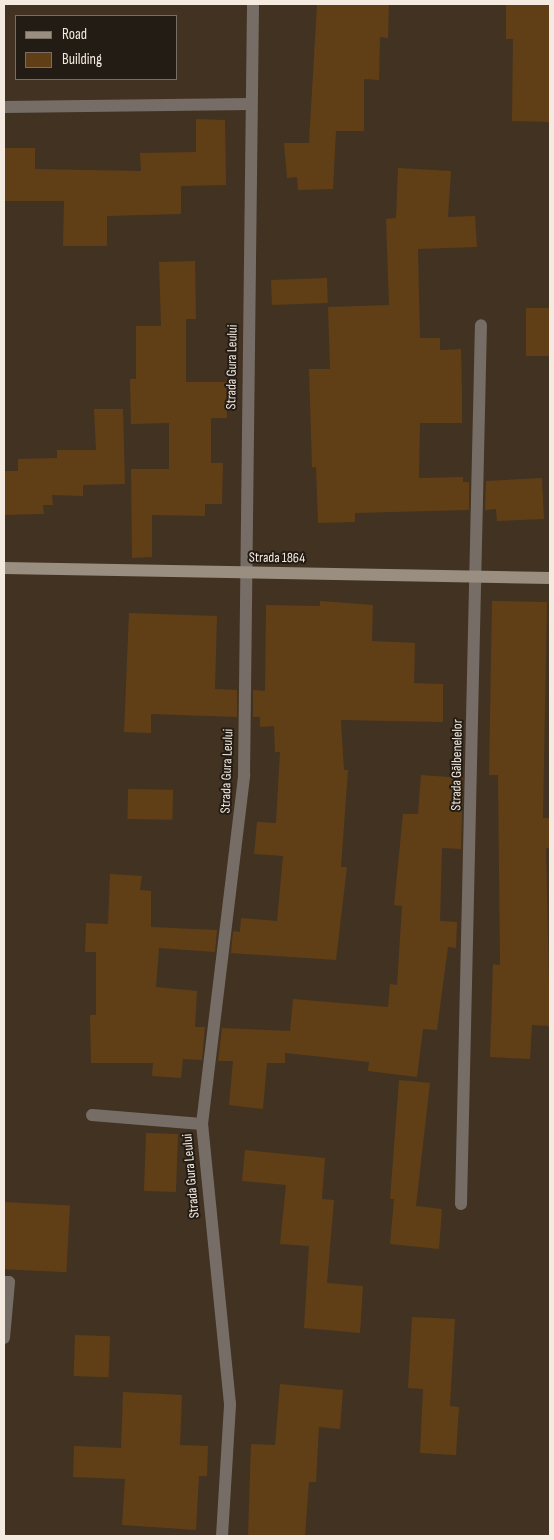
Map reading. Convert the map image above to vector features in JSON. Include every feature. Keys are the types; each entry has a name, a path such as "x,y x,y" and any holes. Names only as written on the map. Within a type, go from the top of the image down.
{"street":[{"name":"Strada Gura Leului","path":"222,1536 230,1404 202,1124 244,776 244,572 254,4"},
{"path":"4,107 251,104"},
{"name":"Strada Gălbenelelor","path":"462,1204 481,325"},
{"name":"Strada 1864","path":"4,568 550,578"},
{"path":"92,1115 202,1124"},
{"path":"4,1282 10,1282 5,1338"}],"building":[{"path":"317,4 389,4 388,38 380,37 379,80 364,79 364,131 336,131 333,189 298,190 297,177 287,178 284,143 309,143"},
{"path":"506,4 550,4 550,122 512,121 513,39 506,39"},
{"path":"196,119 225,120 226,185 181,186 181,214 107,216 107,246 63,246 64,201 4,201 4,148 35,148 35,169 141,171 140,153 196,152"},
{"path":"398,168 451,171 448,217 475,216 477,247 418,249 420,338 440,338 440,350 461,349 462,394 462,423 420,423 419,478 463,477 463,482 469,482 469,510 355,513 355,522 318,523 316,467 312,467 309,369 330,369 328,307 389,305 386,219 396,218"},
{"path":"195,261 196,319 186,319 186,382 226,382 227,418 211,418 211,463 223,463 222,504 205,504 205,516 152,515 152,557 132,558 131,469 169,469 169,423 131,424 130,379 136,379 136,326 161,326 159,262"},
{"path":"327,278 328,303 272,305 271,280"},
{"path":"526,308 550,308 550,356 526,356"},
{"path":"94,409 123,409 125,484 83,485 83,496 52,495 53,505 43,505 44,514 4,515 4,471 18,471 18,459 57,458 57,450 96,450"},
{"path":"542,478 544,519 497,521 496,509 485,510 486,481"},
{"path":"320,601 373,605 372,641 415,643 414,683 443,684 443,722 341,720 344,770 348,770 341,867 347,867 336,960 231,953 233,931 240,932 241,918 277,921 283,856 254,854 257,822 276,823 280,752 275,752 274,726 260,727 260,717 253,717 253,690 265,691 266,605 320,606"},
{"path":"492,601 547,602 543,818 550,818 550,848 546,848 550,1026 532,1025 530,1059 490,1057 493,964 500,965 498,775 489,775"},
{"path":"129,613 217,616 215,689 237,690 237,717 151,714 151,733 124,732"},
{"path":"421,775 463,778 461,849 442,848 440,921 457,922 456,948 448,947 437,1030 423,1029 417,1077 368,1071 369,1062 285,1053 285,1063 267,1063 263,1109 229,1105 233,1061 218,1061 222,1028 290,1031 293,999 388,1007 390,984 397,985 402,906 394,905 403,814 418,814"},
{"path":"128,789 173,790 172,820 127,819"},
{"path":"110,874 142,876 140,890 151,891 151,927 217,930 215,952 159,948 156,987 197,991 195,1027 205,1027 202,1060 183,1059 181,1078 152,1076 153,1063 91,1063 90,1015 96,1015 96,952 85,952 86,923 108,924"},
{"path":"399,1080 430,1083 416,1206 442,1209 439,1249 390,1244 394,1199 390,1199"},
{"path":"146,1133 178,1134 176,1192 144,1191"},
{"path":"245,1150 325,1158 322,1199 334,1200 327,1283 363,1286 360,1333 304,1328 309,1246 280,1244 286,1185 242,1181"},
{"path":"4,1202 70,1205 66,1272 4,1269"},
{"path":"412,1317 455,1319 450,1406 459,1407 456,1455 420,1453 423,1389 408,1388"},
{"path":"75,1335 110,1336 109,1377 74,1376"},
{"path":"280,1384 343,1390 340,1429 319,1427 316,1482 309,1482 305,1536 248,1536 251,1444 275,1445"},
{"path":"123,1392 182,1395 180,1445 208,1446 207,1476 199,1476 196,1530 122,1525 125,1479 73,1477 74,1446 121,1448"}]}
